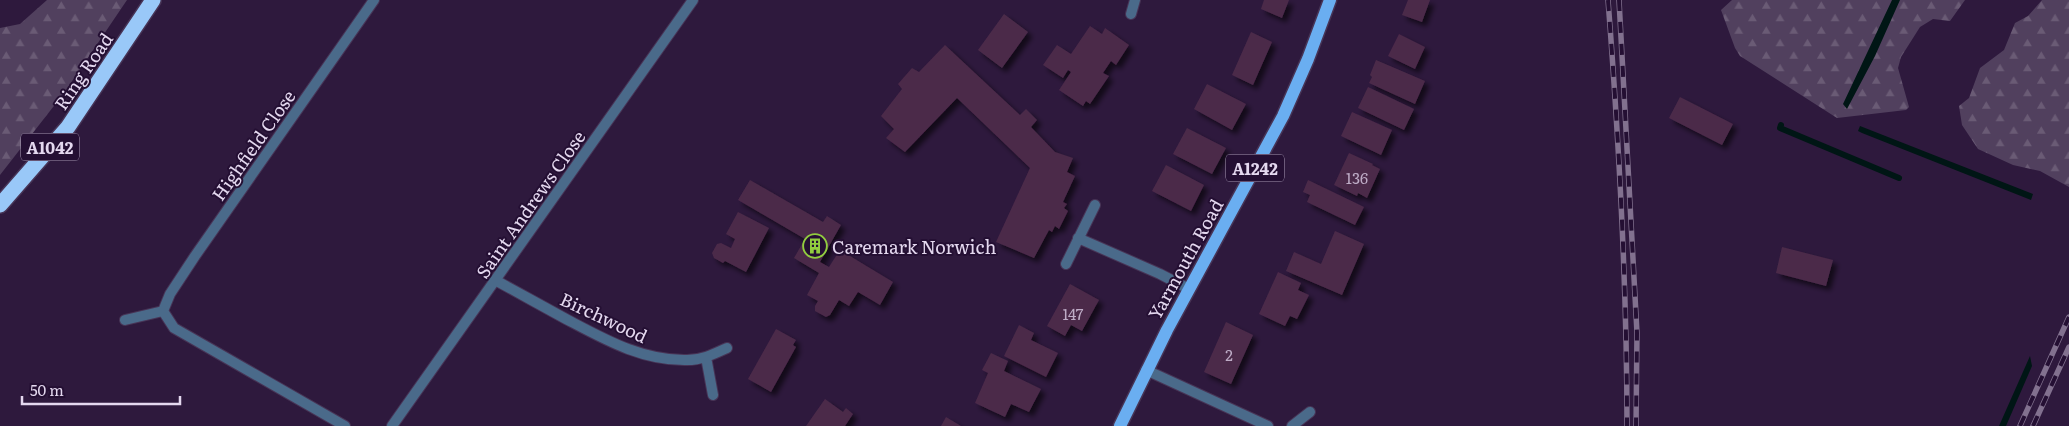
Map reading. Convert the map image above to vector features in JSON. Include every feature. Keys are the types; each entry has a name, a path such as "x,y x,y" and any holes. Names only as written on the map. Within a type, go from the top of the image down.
{"highway":[{"name":"Ring Road","path":"0,205 68,127 153,0"}],"main road":[{"name":"Yarmouth Road","path":"1120,426 1146,370 1282,116 1308,59 1330,0"}],"street":[{"name":"Highfield Close","path":"163,311 170,294 195,256 374,0"},
{"name":"Saint Andrews Close","path":"392,426 693,0"},
{"path":"1130,14 1135,0"},
{"path":"1066,264 1095,204"},
{"path":"1078,238 1190,289"},
{"name":"Birchwood","path":"495,280 632,352 664,359 689,360 706,357 727,348"},
{"path":"125,320 163,311 174,328 345,426"},
{"path":"706,357 713,395"},
{"path":"1146,370 1268,426"},
{"path":"1292,426 1310,412"}],"green space":[{"path":"47,0 127,0 64,93 0,175 0,28 20,24"},
{"path":"1732,0 1965,0 1950,21 1933,19 1920,27 1901,57 1898,68 1909,107 1906,110 1837,118 1740,56 1735,48 1721,10"},
{"path":"2042,0 2069,0 2069,187 2040,171 2013,165 1978,149 1962,125 1959,106 1969,98 1980,68 2004,50 2015,23 2028,16"}],"shaded area":[{"path":"1892,0 1900,0 1875,56 1847,109 1843,104"},
{"path":"1860,126 2033,194 2031,200 1862,133 1858,131"},
{"path":"2030,356 2032,366 2006,426 1999,426"}],"building":[{"path":"1264,0 1289,0 1282,18 1261,9"},
{"path":"1408,0 1430,0 1422,22 1402,15"},
{"path":"1004,14 1028,32 1002,68 978,50"},
{"path":"1090,26 1102,34 1105,28 1129,45 1116,65 1111,61 1103,73 1109,76 1090,104 1086,101 1083,106 1059,90 1071,72 1068,70 1063,78 1043,65 1057,45 1071,54"},
{"path":"1251,32 1272,42 1253,85 1232,75"},
{"path":"1399,34 1425,47 1415,69 1388,56"},
{"path":"945,45 1020,115 1026,109 1037,120 1031,127 1055,152 1073,158 1067,172 1075,176 1063,202 1067,204 1064,208 1068,211 1059,229 1055,226 1052,232 1049,230 1034,258 996,242 1030,168 957,98 905,152 886,138 894,129 881,116 902,89 898,84 912,68 919,72"},
{"path":"1376,60 1425,81 1415,104 1369,83"},
{"path":"1207,84 1246,104 1232,130 1194,109"},
{"path":"1368,87 1414,109 1404,130 1358,108"},
{"path":"1680,97 1733,124 1722,145 1669,118"},
{"path":"1352,112 1392,130 1381,155 1341,136"},
{"path":"1187,128 1226,148 1212,174 1173,154"},
{"path":"1349,153 1380,169 1367,198 1358,193 1357,196 1334,185"},
{"path":"1166,165 1204,185 1191,211 1152,191"},
{"name":"Caremark Norwich","path":"750,180 823,222 827,216 841,225 820,262 829,267 838,253 843,256 845,253 893,282 880,305 858,292 849,306 839,300 830,315 826,317 815,311 818,301 807,295 819,273 794,258 805,239 738,200"},
{"path":"1308,180 1364,207 1355,225 1307,202 1310,195 1303,192"},
{"path":"738,212 769,228 746,272 725,261 723,263 714,258 712,253 717,244 721,243 731,248 735,239 726,234"},
{"path":"1335,231 1364,244 1342,295 1286,271 1294,252 1321,264"},
{"path":"1782,247 1833,260 1826,286 1776,273"},
{"path":"1278,272 1301,283 1298,290 1309,295 1297,319 1290,316 1285,326 1259,314"},
{"path":"1070,284 1099,300 1082,331 1071,325 1065,336 1047,326"},
{"path":"1226,322 1253,335 1231,384 1204,372"},
{"path":"1019,325 1034,333 1031,340 1058,353 1046,377 1004,356"},
{"path":"776,329 796,340 793,345 796,347 771,392 748,379"},
{"path":"991,353 1008,361 1004,371 1041,389 1029,412 1011,404 1005,417 975,403 988,373 982,370"},
{"path":"825,399 843,412 846,408 853,414 845,426 806,426"},
{"path":"946,417 961,426 941,426"}],"waterway":[{"path":"1781,125 1780,128 1899,178"}],"railway":[{"path":"1608,0 1622,213 1627,426"},
{"path":"1619,0 1637,333 1636,426"},
{"path":"2020,426 2069,317"},
{"path":"2033,426 2069,347"}],"place":[{"name":"Caremark Norwich","path":"815,246"}]}
